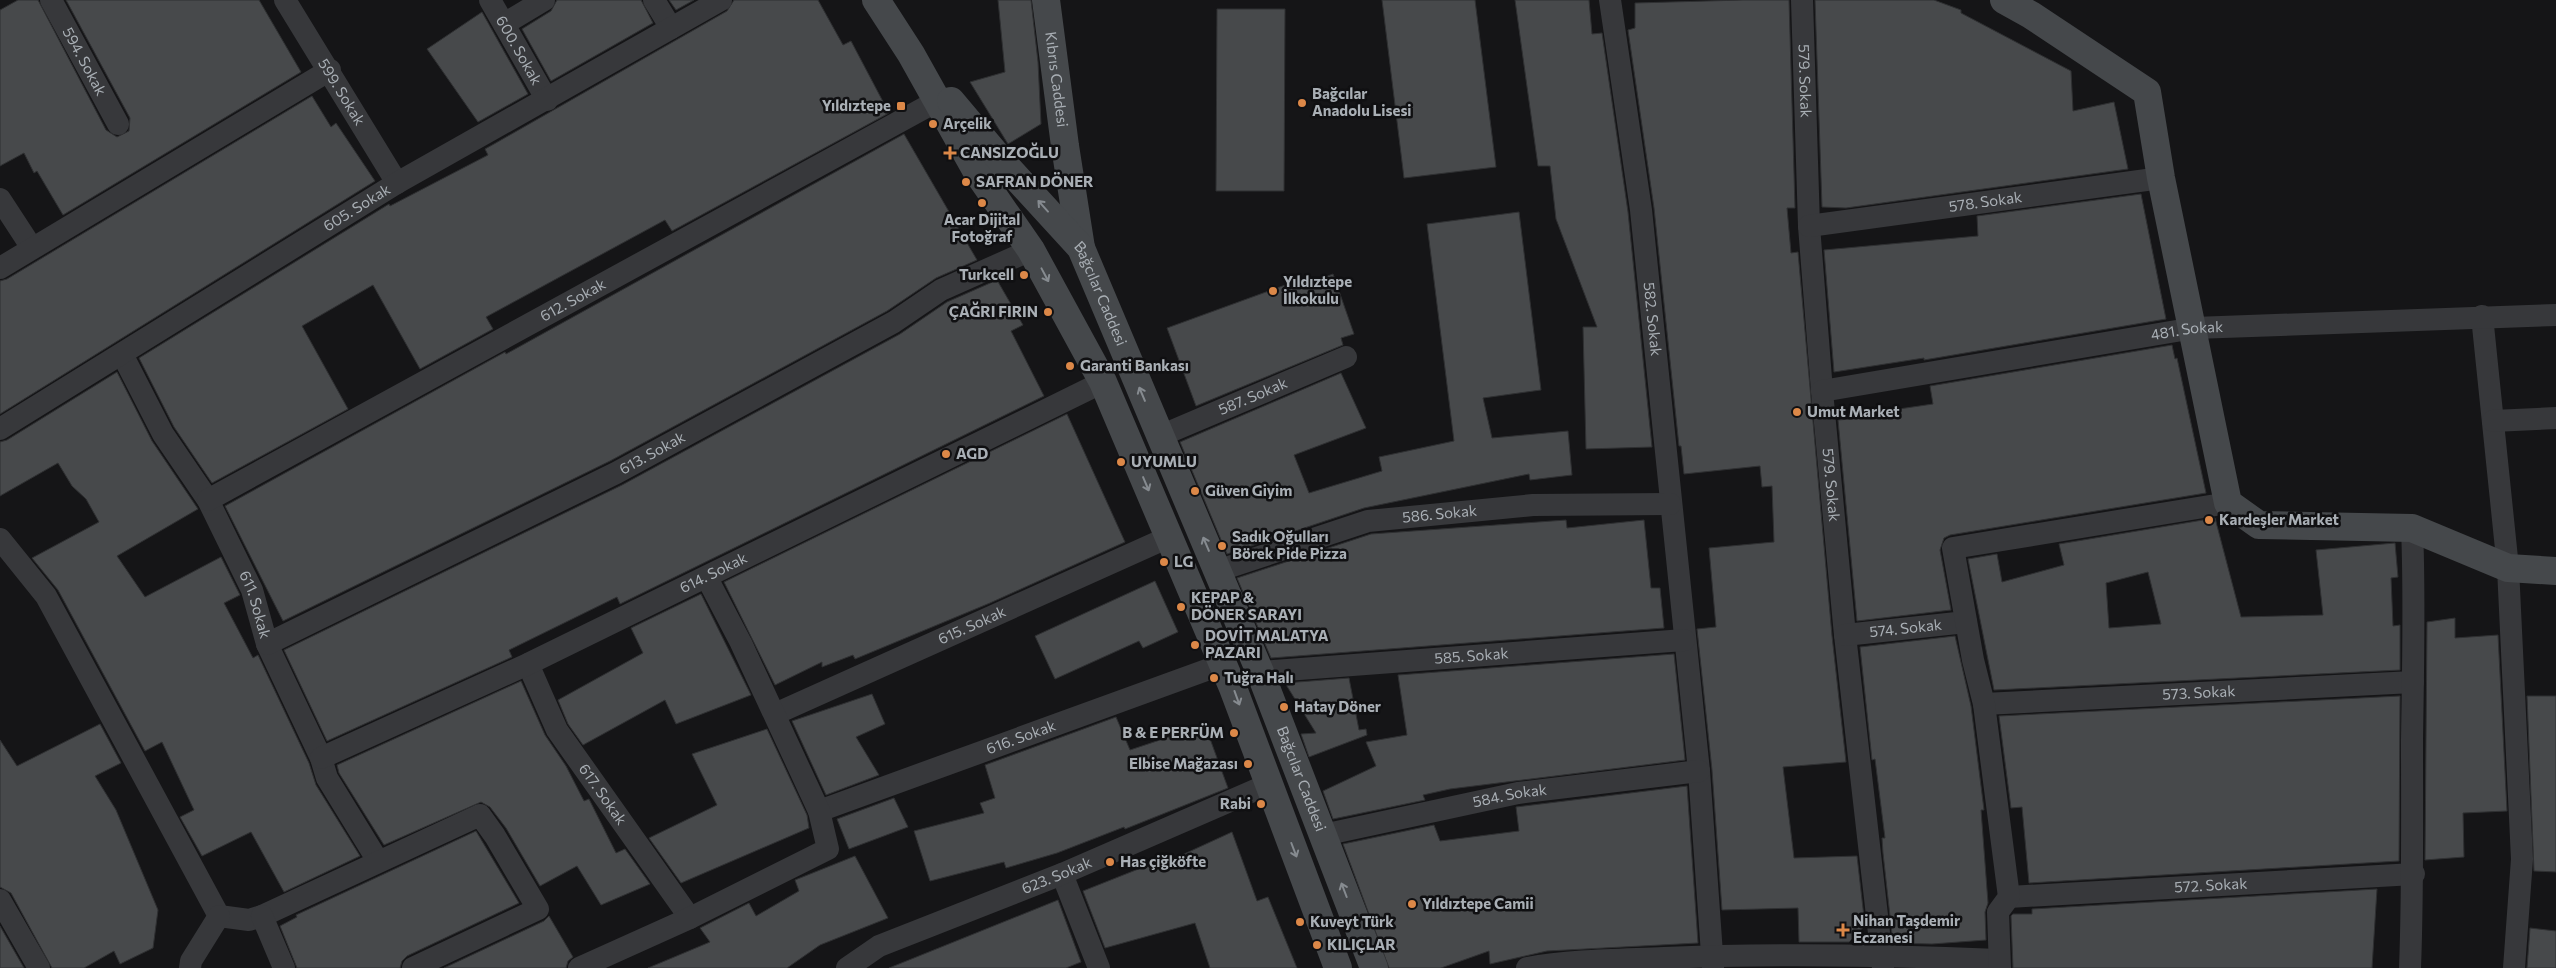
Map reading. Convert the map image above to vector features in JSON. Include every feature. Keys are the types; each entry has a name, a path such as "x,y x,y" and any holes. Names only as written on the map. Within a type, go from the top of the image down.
{"main road":[{"name":"Bağcılar Caddesi","path":"876,0 911,54 977,172 1031,250 1103,382 1222,664 1338,968"},
{"name":"Kıbrıs Caddesi","path":"1046,0 1065,146 1081,248"},
{"path":"2004,0 2030,7 2147,92 2161,178 2194,328 2228,503 2259,525 2412,528 2508,568 2556,571"},
{"name":"Bağcılar Caddesi","path":"911,54 1005,165 1081,248 1260,672 1374,968"}],"street":[{"name":"594. Sokak","path":"51,0 118,124"},
{"name":"599. Sokak","path":"285,0 330,70 398,183"},
{"name":"600. Sokak","path":"490,0 547,100"},
{"path":"504,24 544,0"},
{"path":"654,0 671,28"},
{"name":"605. Sokak","path":"0,428 398,183 722,0"},
{"name":"582. Sokak","path":"1610,0 1641,210 1699,771 1712,962"},
{"name":"579. Sokak","path":"1802,0 1809,226 1822,391 1845,635 1883,962"},
{"path":"0,268 330,70"},
{"name":"612. Sokak","path":"208,500 938,101"},
{"name":"578. Sokak","path":"1809,226 2161,178"},
{"path":"0,199 32,248"},
{"name":"613. Sokak","path":"267,644 616,473 894,322 941,290 1031,250"},
{"name":"481. Sokak","path":"1822,391 2194,328 2556,314"},
{"path":"2482,316 2508,568 2522,858 2514,968"},
{"name":"611. Sokak","path":"122,354 163,434 208,500 252,590 267,644 321,758 327,778 378,861"},
{"name":"587. Sokak","path":"1160,436 1346,357"},
{"name":"614. Sokak","path":"321,758 528,664 707,578 1103,382"},
{"path":"2493,421 2556,418"},
{"path":"1527,968 1561,965 1712,962 1999,964 1998,912 2009,897 1984,704 1966,622 1953,548 2228,503"},
{"name":"586. Sokak","path":"1217,571 1368,521 1533,506 1670,504"},
{"path":"2410,968 2414,874 2412,682 2415,592 2412,528"},
{"name":"615. Sokak","path":"775,714 1169,537"},
{"path":"0,539 46,596 219,916"},
{"path":"579,968 690,918 828,849 819,811 775,714 707,578"},
{"name":"574. Sokak","path":"1845,635 1966,622"},
{"name":"585. Sokak","path":"1260,672 1684,640"},
{"name":"617. Sokak","path":"528,664 557,730 690,918"},
{"name":"616. Sokak","path":"819,811 1222,664"},
{"name":"573. Sokak","path":"1984,704 2412,682"},
{"name":"584. Sokak","path":"1323,835 1518,792 1699,771"},
{"name":"623. Sokak","path":"847,968 879,946 1062,874 1269,784"},
{"path":"219,916 249,920 262,916 480,815 495,836 538,909 413,968"},
{"path":"1062,874 1099,968"},
{"name":"572. Sokak","path":"2009,897 2414,874"},
{"path":"0,900 39,968"},
{"path":"190,968 191,960 219,916"},
{"path":"262,916 280,966"}],"building":[{"path":"18,0 38,0 106,130 117,137 129,131 130,118 66,0 259,0 301,72 63,215 37,171 34,173 24,153 0,166 0,10"},
{"path":"557,0 641,0 653,23 551,81 522,29 551,11"},
{"path":"669,0 694,0 676,10"},
{"path":"734,0 818,0 843,45 851,41 889,113 672,231 665,220 486,317 493,329 420,369 373,285 302,326 348,409 212,483 174,427 139,358 389,204 390,206 488,155 485,149 727,11"},
{"path":"998,0 1031,0 1038,62 1041,124 1008,144 970,82 1005,72"},
{"path":"1382,0 1475,0 1496,167 1404,178"},
{"path":"1515,0 1589,0 1592,34 1602,33 1628,212 1652,447 1586,449 1583,327 1597,327 1556,219 1550,166 1538,166"},
{"path":"1789,0 1795,208 1787,208 1791,253 1798,252 1832,636 1846,762 1783,767 1794,858 1857,856 1865,926 1849,942 1799,942 1798,908 1722,910 1712,770 1697,629 1716,627 1709,548 1774,542 1772,486 1762,487 1760,466 1684,474 1681,446 1679,446 1654,208 1628,30 1635,28 1635,3"},
{"path":"1815,0 1934,0 1961,10 1961,13 2071,71 2073,111 2114,102 2128,169 1846,208 1822,207"},
{"path":"1217,9 1285,9 1284,191 1216,191"},
{"path":"482,12 528,94 478,122 427,49"},
{"path":"312,96 331,127 336,123 375,181 0,414 0,281 7,279"},
{"path":"904,134 977,260 936,278 887,311 610,461 283,621 225,506 505,352 506,354"},
{"path":"2141,194 2166,319 1924,360 1924,358 1834,372 1824,250 1978,236 1977,216"},
{"path":"1519,212 1541,390 1483,398 1492,438 1568,431 1572,475 1530,480 1529,474 1364,508 1227,554 1180,442 1341,373 1366,428 1294,455 1309,493 1382,471 1379,457 1454,441 1427,224"},
{"path":"1333,274 1354,334 1341,338 1343,345 1196,406 1167,328 1310,276 1312,282"},
{"path":"997,280 1023,325 1011,331 1044,396 620,604 617,597 509,650 512,657 327,741 284,650 622,485 900,334 947,302"},
{"path":"2172,345 2175,359 2177,358 2206,493 1950,535 1944,538 1940,550 1951,610 1857,621 1838,420 1900,415 1899,409 1933,404 1930,386"},
{"path":"117,372 152,441 198,509 117,556 145,597 221,557 240,595 224,603 253,658 258,655 309,763 316,785 360,856 284,892 251,832 202,856 180,817 194,810 162,742 145,751 58,590 32,558 99,522 86,499 72,486 58,463 0,496 0,442 7,440"},
{"path":"1067,414 1125,542 990,603 855,659 853,655 822,667 822,662 775,685 724,582"},
{"path":"2215,518 2241,617 2323,615 2316,550 2395,543 2398,577 2391,578 2393,626 2400,625 2400,670 1994,690 1968,559 1997,554 2002,582 2064,565 2059,544","holes":["2148,572 2161,624 2109,628 2106,583"]},
{"path":"1566,520 1567,528 1644,520 1651,588 1660,588 1664,628 1271,658 1237,578 1371,534"},
{"path":"1155,581 1178,632 1143,648 1139,641 1055,679 1035,636"},
{"path":"701,594 751,695 676,724 665,700 583,745 568,724 558,700 643,653 631,628"},
{"path":"2455,618 2455,638 2498,635 2507,811 2463,813 2464,857 2425,860 2427,622"},
{"path":"1955,636 1971,706 1984,810 1981,810 1988,903 1985,912 1986,940 1932,944 1893,943 1883,853 1882,838 1885,838 1875,759 1872,760 1860,647"},
{"path":"1674,654 1685,760 1450,789 1423,795 1425,800 1333,819 1323,791 1376,766 1366,742 1407,735 1398,675"},
{"path":"1349,678 1359,730 1366,729 1367,735 1309,757 1301,734 1316,733 1285,683"},
{"path":"521,681 545,735 566,766 584,801 589,799 616,853 625,849 650,884 601,905 577,866 540,886 506,828 490,807 481,802 384,845 339,773 337,765"},
{"path":"872,694 885,724 856,737 879,775 826,795 792,721"},
{"path":"2400,696 2399,861 2029,883 2022,807 2011,808 1999,716"},
{"path":"2527,696 2556,696 2556,872 2534,871"},
{"path":"1116,717 1130,750 1205,725 1228,788 1125,829 1124,827 1057,853 1006,868 1004,862 930,881 914,831 984,813 980,803 995,798 985,765"},
{"path":"100,724 121,763 95,776 116,810 158,910 153,948 120,964 114,951 84,968 52,968 11,893 0,887 0,740 17,766"},
{"path":"767,729 807,815 809,828 681,883 649,838 717,805 692,754"},
{"path":"1687,786 1698,943 1547,951 1490,964 1489,951 1441,968 1389,968 1343,844 1434,825 1440,841 1519,831 1516,807"},
{"path":"894,798 908,827 849,849 837,819"},
{"path":"476,831 519,903 407,956 402,961 400,968 297,968 280,926 297,917 296,915"},
{"path":"1232,832 1257,901 1268,897 1297,968 1210,968 1195,923 1105,948 1083,891 1156,862 1158,866"},
{"path":"855,856 888,918 820,945 787,968 648,968 710,942 700,928 749,903 756,916 799,891 795,880"},
{"path":"2377,889 2372,968 2013,968 2011,916 2013,914 2032,914 2032,909"},
{"path":"1058,900 1081,962 1066,968 889,968"},
{"path":"549,916 573,957 568,961 566,968 444,968 544,921"},
{"path":"0,926 24,968 0,968"},
{"path":"2530,928 2556,931 2556,968 2527,968"}],"place":[{"name":"Bağcılar Anadolu Lisesi","path":"1302,103"},
{"name":"Yıldıztepe","path":"901,106"},
{"name":"Arçelik","path":"933,124"},
{"name":"CANSIZOĞLU","path":"950,153"},
{"name":"SAFRAN DÖNER","path":"966,182"},
{"name":"Acar Dijital Fotoğraf","path":"982,203"},
{"name":"Turkcell","path":"1024,275"},
{"name":"Yıldıztepe İlkokulu","path":"1273,291"},
{"name":"ÇAĞRI FIRIN","path":"1048,312"},
{"name":"Garanti Bankası","path":"1070,366"},
{"name":"Umut Market","path":"1797,412"},
{"name":"AGD","path":"946,454"},
{"name":"UYUMLU","path":"1121,462"},
{"name":"Güven Giyim","path":"1195,491"},
{"name":"Kardeşler Market","path":"2209,520"},
{"name":"Sadık Oğulları Börek Pide Pizza","path":"1222,546"},
{"name":"LG","path":"1164,562"},
{"name":"KEPAP & DÖNER SARAYI","path":"1181,607"},
{"name":"DOVİT MALATYA PAZARI","path":"1195,645"},
{"name":"Tuğra Halı","path":"1214,678"},
{"name":"Hatay Döner","path":"1284,707"},
{"name":"B & E PERFÜM","path":"1234,733"},
{"name":"Elbise Mağazası","path":"1248,764"},
{"name":"Rabi","path":"1261,804"},
{"name":"Has çiğköfte","path":"1110,862"},
{"name":"Yıldıztepe Camii","path":"1412,904"},
{"name":"Kuveyt Türk","path":"1300,922"},
{"name":"Nihan Taşdemir Eczanesi","path":"1843,930"},
{"name":"KILIÇLAR","path":"1317,945"}]}
